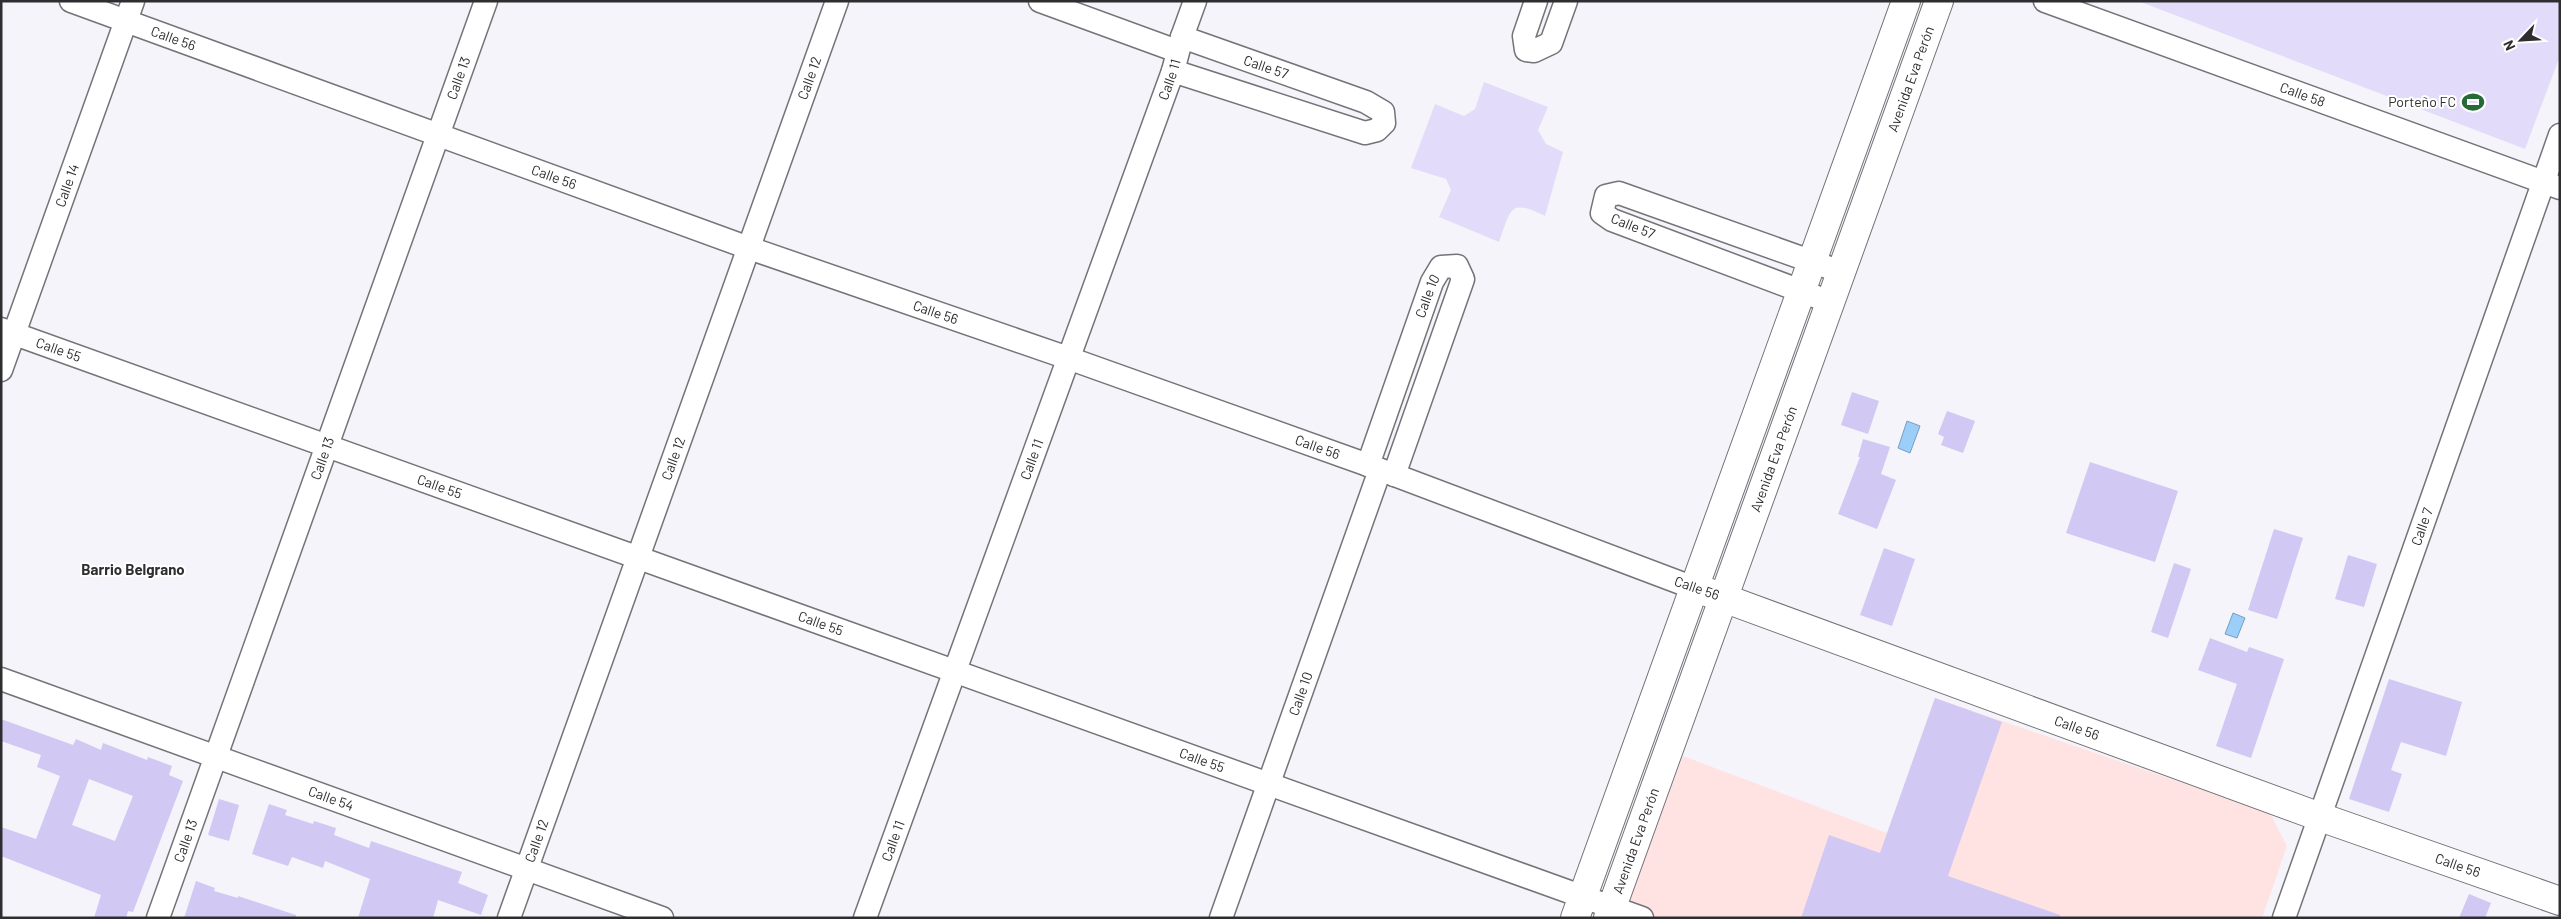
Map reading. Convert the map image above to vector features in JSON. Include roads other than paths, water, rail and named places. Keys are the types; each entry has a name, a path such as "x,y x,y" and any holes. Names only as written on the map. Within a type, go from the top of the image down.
{"main road":[{"path":"1579,907 1906,1"},
{"name":"Avenida Eva Perón","path":"1610,912 1938,1"},
{"name":"Calle 56","path":"1694,588 1724,597 2320,816 2560,901"}],"street":[{"name":"Calle 56","path":"71,1 130,11 438,134 749,248 1068,358 1381,470 1694,588"},
{"name":"Calle 13","path":"158,918 486,1"},
{"name":"Calle 12","path":"509,918 837,1"},
{"name":"Calle 57","path":"1040,1 1177,53 1365,133 1377,130 1384,123 1383,112 1366,102 1177,53"},
{"name":"Calle 11","path":"865,918 1195,1"},
{"path":"1536,1 1524,36 1526,50 1534,51 1551,43 1566,1"},
{"name":"Calle 58","path":"2045,1 2551,185"},
{"name":"Calle 14","path":"1,370 8,331 130,11"},
{"name":"Calle 7","path":"2284,918 2551,185 2560,135"},
{"name":"Calle 57","path":"1830,302 1612,220 1602,213 1606,196 1619,193 1841,272"},
{"name":"Calle 10","path":"1221,918 1381,470 1463,279 1457,266 1442,267 1432,282 1381,470"},
{"name":"Calle 55","path":"8,331 1270,784 1579,907 1642,918"},
{"name":"Calle 54","path":"1,679 662,918"}],"water":[{"path":"1907,421 1920,426 1910,453 1898,448"},
{"path":"2233,613 2245,618 2237,638 2225,634"}],"place":[{"name":"Porteño FC","path":"2473,102"}],"district":[{"name":"Barrio Belgrano","path":"133,570"}]}
